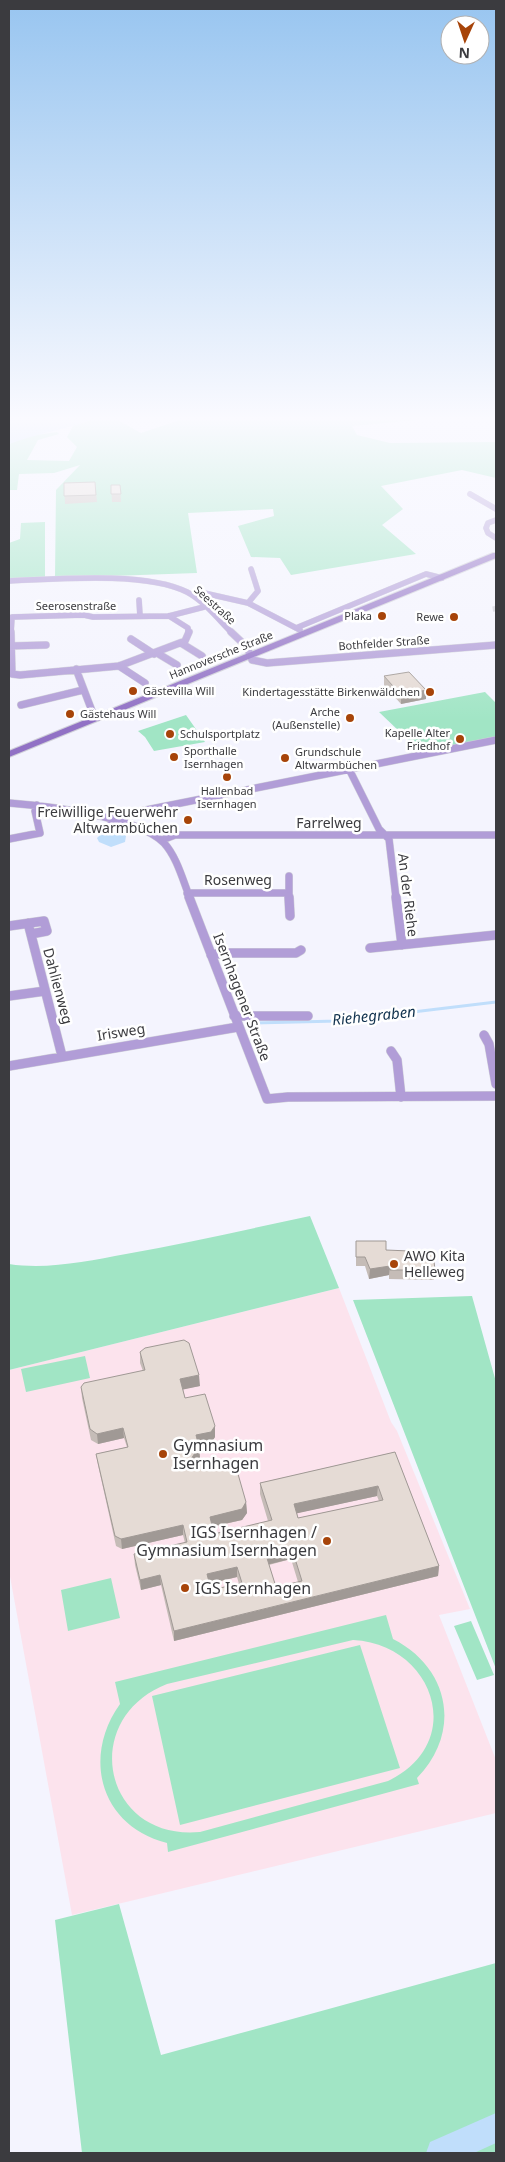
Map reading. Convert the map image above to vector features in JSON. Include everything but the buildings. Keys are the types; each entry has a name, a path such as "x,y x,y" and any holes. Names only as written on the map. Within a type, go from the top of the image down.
{"main road":[{"name":"Hannoversche Straße","path":"9,754 496,555"}],"street":[{"path":"496,520 488,523 486,528 488,533 496,538"},
{"path":"248,603 258,591 251,569"},
{"name":"Hannoversche Straße","path":"296,628 426,574 442,578"},
{"name":"Seestraße","path":"9,581 120,579 140,580 172,586 186,592 222,622 252,654"},
{"path":"204,594 248,603 305,632"},
{"path":"139,600 140,616"},
{"name":"Seerosenstraße","path":"181,643 119,666 12,676 9,646 10,617 84,615 93,617 169,616 204,607"},
{"path":"169,616 188,628 187,639 181,643 202,656"},
{"path":"131,639 176,665"},
{"path":"9,646 46,645"},
{"name":"Bothfelder Straße","path":"252,654 252,660 273,662 496,645"},
{"path":"119,666 145,683"},
{"path":"76,669 92,711 98,717"},
{"path":"20,705 83,690"},
{"path":"110,820 124,815 496,740"},
{"name":"An der Riehe","path":"349,769 379,829 389,839 402,946"},
{"path":"9,803 37,805 110,820 143,831 162,840"},
{"path":"9,839 40,833 35,811 37,805"},
{"name":"Farrelweg","path":"162,840 175,835 496,835"},
{"name":"Isernhagener Straße","path":"162,840 173,859 187,893 267,1099 288,1097 496,1096"},
{"name":"Rosenweg","path":"289,876 290,916"},
{"name":"Rosenweg","path":"187,893 289,892"},
{"path":"9,926 44,921 47,931 31,934"},
{"name":"Dahlienweg","path":"28,923 62,1056"},
{"name":"An der Riehe","path":"370,948 496,936"},
{"path":"211,955 223,953 296,953 301,950"},
{"path":"9,996 46,991"},
{"path":"234,1016 308,1016"},
{"name":"Irisweg","path":"9,1066 238,1027"},
{"path":"484,1035 489,1044 496,1084"},
{"path":"391,1051 397,1060 401,1097"}],"shaded area":[{"path":"339,1288 391,1422 397,1431 470,1609 439,1615 496,1760 496,1813 72,1915 9,1571 9,1370"}],"green space":[{"path":"56,520 189,520 197,573 55,578"},
{"path":"260,520 389,520 382,525 416,554 291,575 280,558 251,557 238,526"},
{"path":"45,522 45,579 9,580 9,543 20,539 21,523"},
{"path":"485,692 496,703 496,737 422,753 379,712"},
{"name":"Schulsportplatz","path":"186,715 205,742 154,751 145,737 138,731"},
{"path":"310,1216 339,1288 9,1370 9,1264 38,1266 82,1262"},
{"path":"472,1296 496,1382 496,1669 353,1300"},
{"path":"85,1356 90,1378 26,1392 21,1369"},
{"path":"111,1578 120,1618 68,1631 61,1590"},
{"path":"386,1615 393,1639 412,1651 427,1666 438,1684 443,1702 444,1721 440,1741 431,1760 417,1778 419,1784 168,1852 167,1843 144,1834 126,1822 113,1806 104,1787 101,1767 102,1746 108,1724 120,1704 115,1682","holes":["353,1640 381,1646 404,1658 421,1676 431,1698 433,1721 428,1744 413,1764 388,1781 200,1832 167,1830 141,1818 123,1798 114,1775 113,1749 121,1723 139,1701 167,1684"]},
{"path":"471,1621 494,1675 477,1680 454,1626"},
{"path":"360,1645 400,1768 180,1825 152,1696"},
{"path":"119,1904 161,2055 496,1963 496,2153 82,2153 55,1920"}],"water":[{"path":"104,831 120,831 126,836 125,842 111,847 99,842 97,838"}],"waterway":[{"name":"Riehegraben","path":"251,1023 338,1021 496,1002"},
{"path":"441,2153 496,2128"}],"tunnel":[{"path":"495,606 496,613"}],"place":[{"name":"Plaka","path":"382,616"},
{"name":"Rewe","path":"454,617"},
{"name":"Gästevilla Will","path":"133,691"},
{"name":"Kindertagesstätte Birkenwäldchen","path":"430,692"},
{"name":"Gästehaus Will","path":"70,714"},
{"name":"Arche (Außenstelle)","path":"350,718"},
{"name":"Schulsportplatz","path":"170,734"},
{"name":"Kapelle Alter Friedhof","path":"460,739"},
{"name":"Sporthalle Isernhagen","path":"174,757"},
{"name":"Grundschule Altwarmbüchen","path":"285,758"},
{"name":"Hallenbad Isernhagen","path":"227,777"},
{"name":"Freiwillige Feuerwehr Altwarmbüchen","path":"188,820"},
{"name":"AWO Kita Helleweg","path":"394,1264"},
{"name":"Gymnasium Isernhagen","path":"163,1454"},
{"name":"IGS Isernhagen / Gymnasium Isernhagen","path":"327,1541"},
{"name":"IGS Isernhagen","path":"185,1588"}]}
